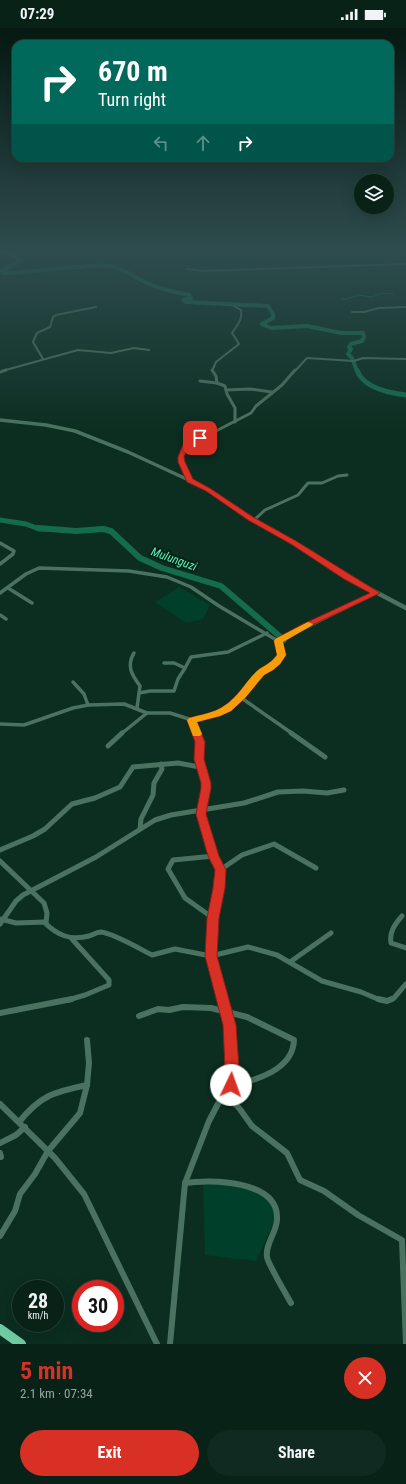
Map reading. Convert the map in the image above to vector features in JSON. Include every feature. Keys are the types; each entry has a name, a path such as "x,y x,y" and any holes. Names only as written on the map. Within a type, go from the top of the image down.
{"highway":[{"path":"0,1329 21,1344"}],"street":[{"path":"44,359 34,342 37,333 51,326 53,318 57,315 83,310"},
{"path":"217,383 216,376 212,371 216,362 239,344 232,334 238,326 242,314 241,310"},
{"path":"352,312 371,310"},
{"path":"0,372 78,350 111,353 134,348 149,350"},
{"path":"190,480 181,459 185,445 251,413 256,406 282,385 299,365 308,358 354,361 362,358 406,359"},
{"path":"200,380 225,386 235,408 235,422"},
{"path":"226,390 250,389 272,392"},
{"path":"0,420 46,425 80,432 122,449 190,480 209,490 253,521 294,542 347,577 406,608"},
{"path":"253,521 265,510 298,495 309,483 322,483 338,476 347,475"},
{"path":"0,544 14,551 13,554 0,564"},
{"path":"0,594 32,570 39,568 129,571 165,576 191,587 219,606 267,633 278,641 281,653 279,658 270,668 260,672 240,697 222,712 192,720 170,714 148,713 124,704 88,705 73,708 24,725 0,724"},
{"path":"8,588 32,603"},
{"path":"278,641 376,593"},
{"path":"0,615 6,619"},
{"path":"139,693 150,691 174,691 178,679 191,657 228,652 267,633"},
{"path":"134,653 130,660 130,665 131,673 139,683 137,708"},
{"path":"164,663 174,663 185,668"},
{"path":"73,682 84,694 88,705"},
{"path":"240,697 325,757"},
{"path":"108,746 148,713"},
{"path":"170,1344 185,1183 210,1120 231,1085 232,1057 226,1011 211,956 213,918 218,893 220,870 214,856 201,810 206,788 200,767 200,742 192,720"},
{"path":"0,850 33,836 45,829 72,804 95,798 120,787 133,767 178,763 200,767"},
{"path":"140,829 141,819 153,795 154,783 162,769 161,764"},
{"path":"46,923 16,923 1,921 16,901 30,890 96,857 155,820 166,816 254,801 278,792 303,790 327,793 344,790"},
{"path":"220,870 242,855 274,844 316,868"},
{"path":"213,918 185,898 168,869 173,860 214,856"},
{"path":"0,861 40,899 45,907 46,923 52,930 72,939 109,980 109,985 57,1002 0,1013"},
{"path":"402,916 391,931 390,941 391,944 406,948"},
{"path":"72,939 89,936 100,932 116,937 152,955 175,949 211,956 248,947 277,955 322,981 387,1001 394,998 406,984"},
{"path":"290,962 313,948 332,933"},
{"path":"140,1016 152,1010 169,1010 183,1007 211,1008 247,1017 294,1040 295,1046 291,1054 263,1077 251,1082 231,1085"},
{"path":"0,1236 14,1211 20,1194 35,1174 48,1151 80,1113 87,1085 89,1063 87,1040"},
{"path":"19,1122 38,1100 50,1094 87,1085"},
{"path":"225,1093 239,1108 252,1126 287,1153 300,1180 324,1191 358,1215 402,1240 406,1344"},
{"path":"0,1104 48,1151 84,1194 157,1344"},
{"path":"0,1143 16,1135 25,1127"},
{"path":"185,1183 199,1180 245,1185 262,1193 272,1201 277,1213 276,1225 266,1251 266,1258 291,1303"}],"green space":[{"path":"179,587 210,605 203,619 186,623 155,602"},
{"path":"203,1180 248,1187 270,1200 276,1217 256,1261 205,1255"}],"waterway":[{"path":"271,310 273,318 262,324 271,328 307,326 341,333 363,333 364,337 362,341 351,344 349,347 351,349 348,354 352,358 357,371"},
{"path":"357,370 360,376 371,385 385,391 406,395"},
{"name":"Mulunguzi","path":"0,520 26,524 39,529 47,529"},
{"name":"Mulunguzi","path":"38,528 76,531 103,529"},
{"name":"Mulunguzi","path":"97,529 103,529"},
{"name":"Mulunguzi","path":"103,529 111,531 140,558 162,568 221,586 284,640"}],"slow traffic":[{"path":"197,734 192,720 217,714 227,709 260,672 274,665 281,655 278,641 308,624"}],"route":[{"path":"200,438 186,444 181,457 185,471 190,480 209,490 250,519 294,542 347,577 376,593 278,641 281,655 274,665 260,672 227,709 217,714 192,720 200,742 200,767 206,783 204,804 201,814 220,870 219,888 213,918 211,956 229,1025 232,1057 231,1085"}]}
